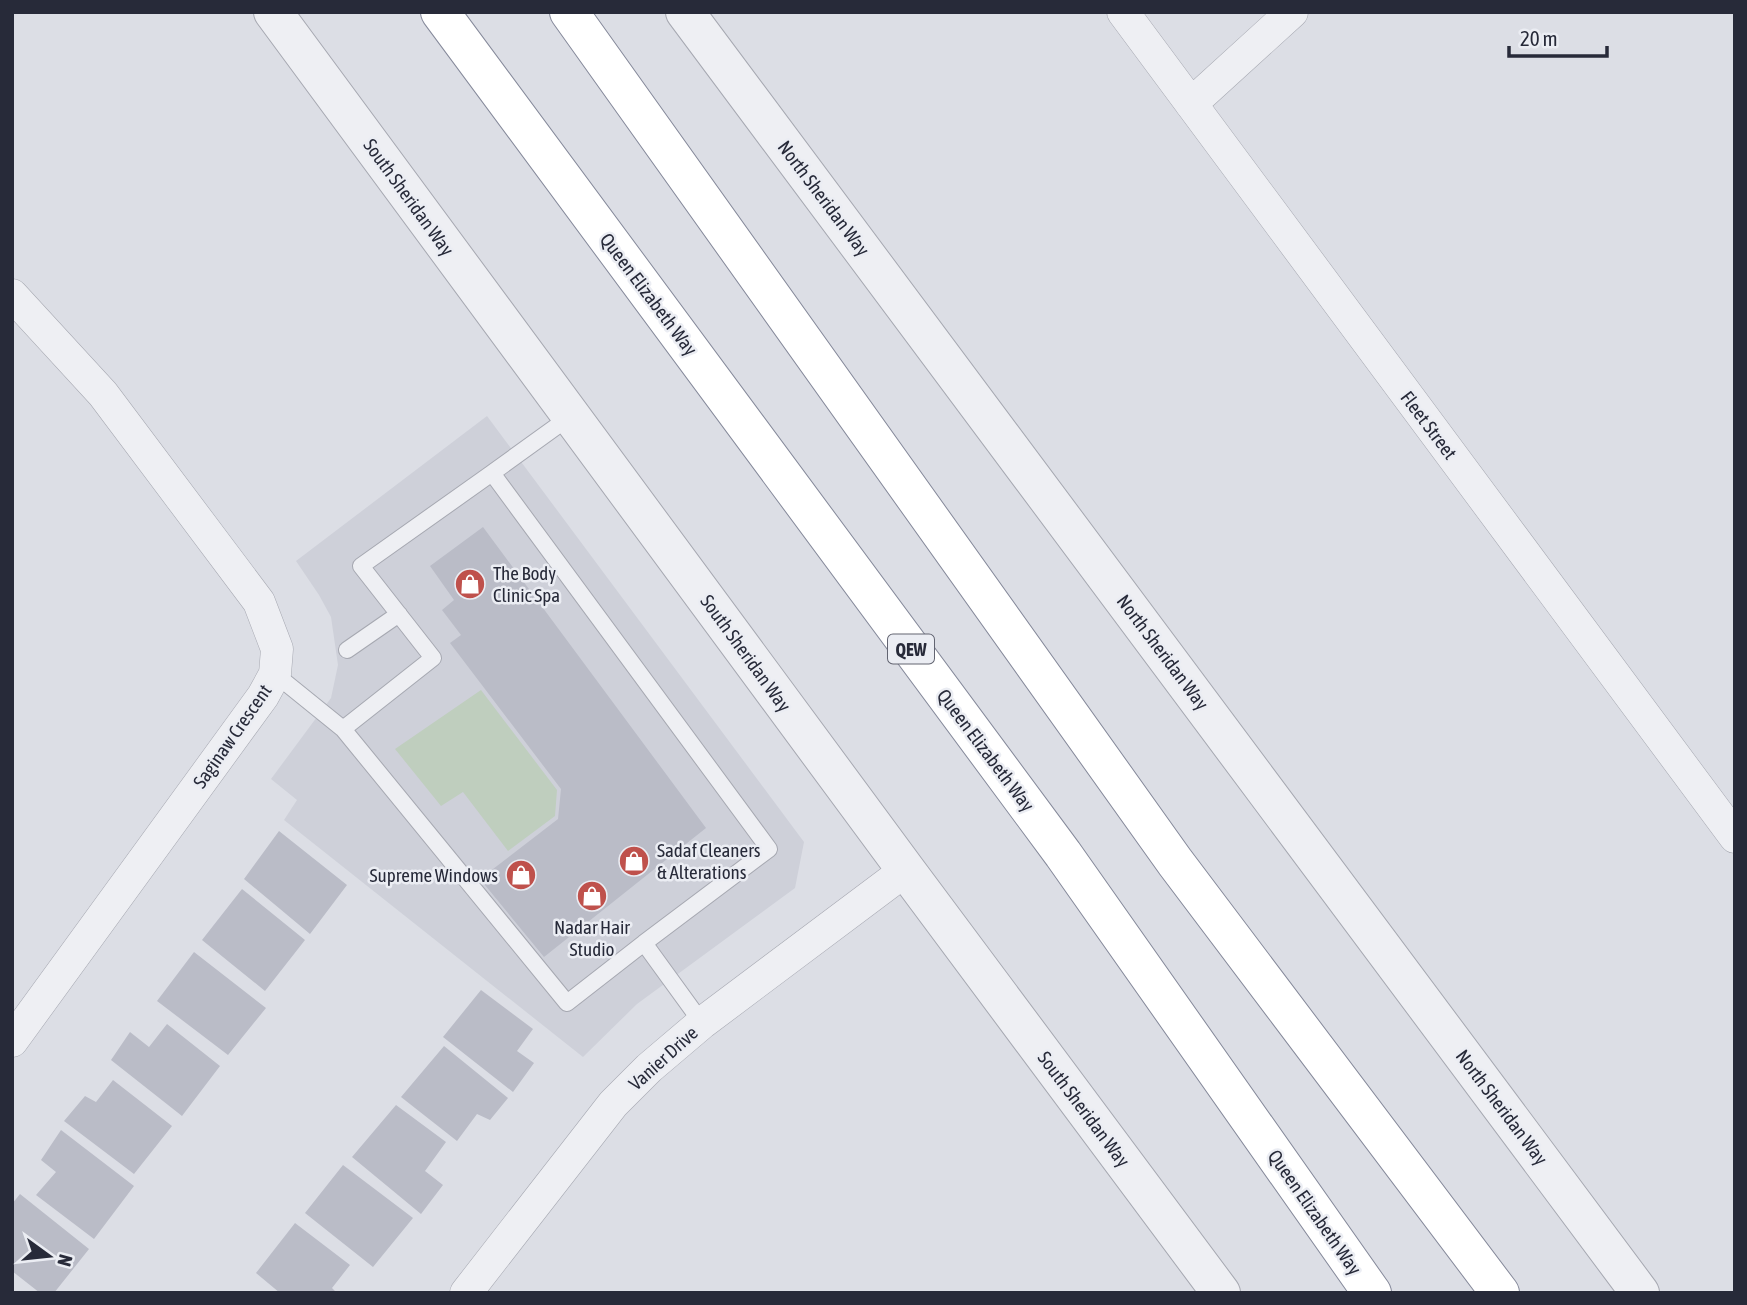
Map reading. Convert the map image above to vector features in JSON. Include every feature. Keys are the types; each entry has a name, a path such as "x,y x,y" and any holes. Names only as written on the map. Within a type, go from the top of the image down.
{"highway":[{"name":"Queen Elizabeth Way","path":"440,12 1063,854 1372,1293"},
{"path":"569,12 1175,862 1500,1293"}],"street":[{"name":"South Sheridan Way","path":"273,12 1221,1293"},
{"name":"North Sheridan Way","path":"685,12 1640,1293"},
{"name":"Fleet Street","path":"1123,12 1735,837"},
{"path":"1191,104 1292,12"},
{"name":"Saginaw Crescent","path":"12,295 103,394 259,602 277,649 275,674 263,696 12,1041"},
{"name":"Vanier Drive","path":"466,1293 613,1104 649,1068 702,1023 906,870"}],"lane":[{"path":"343,729 433,658 361,566 571,416"},
{"path":"275,674 343,729 567,1003 769,849 492,473"},
{"path":"347,650 399,614"},
{"path":"644,943 702,1023"}],"shaded area":[{"path":"487,416 804,842 795,888 637,1004 583,1057 284,820 297,800 271,779 331,698 338,665 331,617 296,561"}],"green space":[{"path":"481,690 557,790 555,816 508,851 463,792 441,806 395,749"}],"building":[{"path":"483,527 706,828 544,957 480,879 558,819 561,789 450,643 461,635 442,610 454,600 430,566"},
{"path":"279,831 347,885 310,934 244,879"},
{"path":"242,889 305,940 265,991 202,940"},
{"path":"194,952 266,1008 228,1055 157,1001"},
{"path":"481,990 533,1029 517,1051 534,1063 513,1092 443,1037"},
{"path":"167,1024 220,1066 182,1116 111,1060 130,1032 149,1047"},
{"path":"444,1046 508,1098 490,1120 477,1114 457,1141 401,1097"},
{"path":"113,1080 172,1126 134,1174 64,1121 85,1096 96,1102"},
{"path":"396,1105 446,1142 425,1171 443,1185 421,1214 352,1157"},
{"path":"61,1130 134,1186 94,1239 36,1195 56,1172 41,1160"},
{"path":"343,1165 413,1218 373,1267 305,1213"},
{"path":"20,1194 89,1249 54,1293 40,1293 12,1271 12,1204"},
{"path":"295,1223 350,1265 332,1288 337,1293 280,1293 256,1273"}],"place":[{"name":"The Body Clinic Spa","path":"470,584"},
{"name":"Sadaf Cleaners & Alterations","path":"634,861"},
{"name":"Supreme Windows","path":"521,875"},
{"name":"Nadar Hair Studio","path":"592,896"}]}
